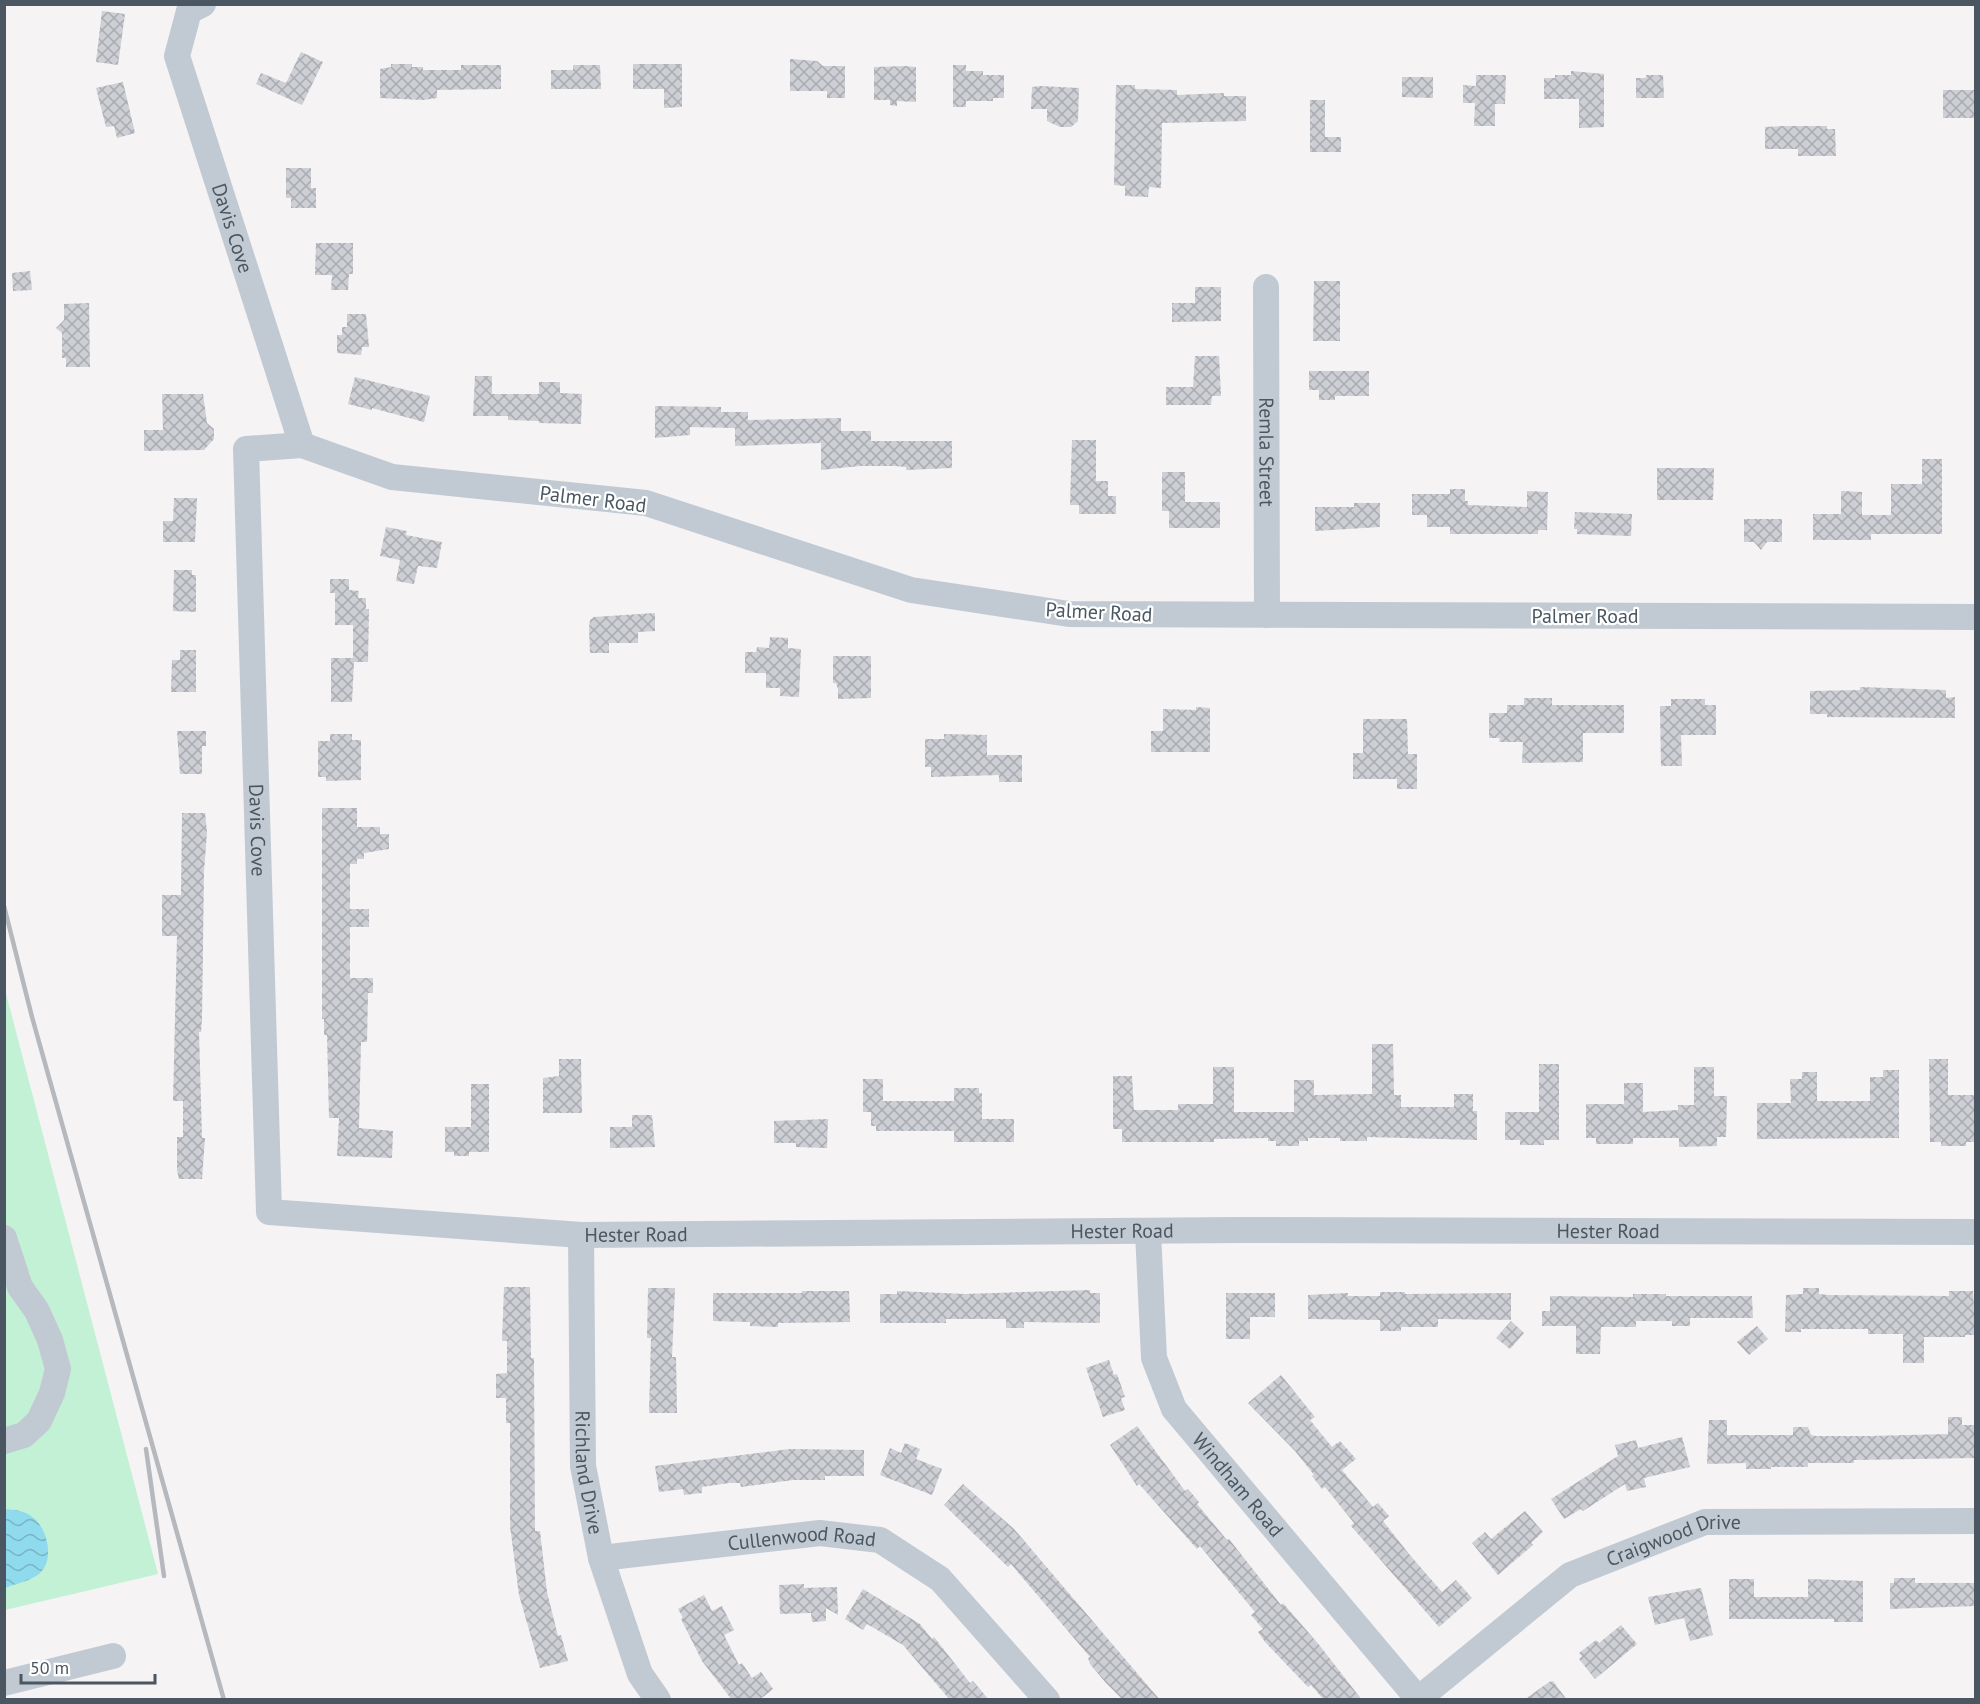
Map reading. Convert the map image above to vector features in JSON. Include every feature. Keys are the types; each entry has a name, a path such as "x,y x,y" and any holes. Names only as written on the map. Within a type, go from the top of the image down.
{"street":[{"name":"Davis Cove","path":"196,8 177,56 302,444"},
{"name":"Remla Street","path":"1266,287 1267,615"},
{"name":"Palmer Road","path":"246,449 302,444 392,477 646,503 911,590 1069,614 1976,617"},
{"name":"Davis Cove","path":"246,449 269,1212"},
{"name":"Hester Road","path":"269,1212 581,1235 1976,1232"},
{"name":"Windham Road","path":"1148,1232 1154,1358 1174,1409 1418,1699"},
{"name":"Richland Drive","path":"581,1235 583,1466 601,1558 640,1674 658,1700"},
{"path":"4,1238 20,1287 37,1311 50,1340 58,1369 52,1394 39,1421 24,1435 4,1441"},
{"name":"Craigwood Drive","path":"1418,1699 1570,1575 1705,1522 1976,1521"},
{"name":"Cullenwood Road","path":"601,1558 820,1533 880,1540 940,1579 1047,1700"},
{"path":"4,1683 113,1656"}],"green space":[{"path":"4,986 158,1574 5,1610 4,1610"}],"water":[{"path":"5,1509 25,1513 37,1521 45,1535 48,1552 44,1568 39,1574 5,1588"}],"building":[{"path":"102,11 125,14 118,65 96,62"},
{"path":"301,52 323,62 302,105 256,84 261,73 286,83"},
{"path":"790,59 817,61 823,66 845,66 845,98 827,98 827,91 790,91"},
{"path":"391,64 412,64 412,67 423,67 423,70 461,70 461,65 501,65 501,89 437,90 437,98 423,100 380,98 380,69 391,67"},
{"path":"633,64 682,64 682,107 664,108 664,89 633,89"},
{"path":"573,65 600,65 601,89 551,89 551,70 573,70"},
{"path":"953,65 966,65 966,71 983,71 983,75 1004,75 1004,98 993,98 993,101 966,101 966,107 953,107"},
{"path":"874,67 916,67 916,102 897,101 897,106 890,105 890,100 874,100"},
{"path":"1571,71 1604,74 1604,127 1579,128 1579,99 1544,99 1544,78 1571,75"},
{"path":"1476,75 1506,75 1505,104 1495,104 1495,126 1474,126 1475,103 1463,103 1463,85 1476,86"},
{"path":"1646,75 1663,75 1664,98 1636,98 1636,78 1646,78"},
{"path":"1402,77 1433,77 1433,98 1402,97"},
{"path":"123,82 135,133 117,138 114,126 106,127 96,88"},
{"path":"1116,85 1135,85 1135,89 1177,90 1177,95 1224,93 1224,96 1246,96 1246,121 1162,123 1161,188 1149,187 1148,197 1125,196 1125,186 1114,185"},
{"path":"1032,87 1079,88 1078,121 1071,127 1060,127 1047,121 1047,109 1031,109"},
{"path":"1943,90 1976,90 1976,118 1943,118"},
{"path":"1310,100 1325,100 1325,137 1341,137 1341,152 1310,152"},
{"path":"1827,126 1827,129 1835,129 1836,156 1798,156 1798,149 1765,149 1765,127"},
{"path":"286,168 311,168 311,188 316,188 316,208 291,208 291,198 286,198"},
{"path":"316,243 353,243 353,274 349,274 348,290 331,290 332,275 315,275"},
{"path":"30,271 32,290 13,291 12,273"},
{"path":"1314,281 1340,281 1340,341 1313,341"},
{"path":"1195,287 1221,287 1221,321 1172,322 1172,303 1195,303"},
{"path":"89,303 90,367 66,367 66,358 62,358 62,333 56,328 64,320 64,304"},
{"path":"347,314 366,314 369,347 362,347 361,355 337,353 337,335 342,335 342,327 347,327"},
{"path":"1195,356 1219,356 1221,396 1212,396 1211,405 1166,405 1166,387 1193,387"},
{"path":"1309,371 1369,371 1369,396 1335,396 1335,400 1319,400 1319,390 1309,390"},
{"path":"475,376 492,376 492,394 539,394 539,382 560,382 560,393 582,394 581,424 508,420 508,416 473,416"},
{"path":"355,377 430,396 424,422 348,404"},
{"path":"162,394 203,394 207,423 214,429 214,439 204,450 144,451 144,430 163,430"},
{"path":"655,406 721,407 721,412 748,412 748,420 841,418 841,431 871,431 871,441 952,441 952,468 906,470 906,467 895,466 860,466 821,470 821,443 735,446 735,428 690,427 690,435 655,438"},
{"path":"1072,440 1096,440 1096,481 1108,481 1108,496 1116,496 1116,514 1079,514 1079,505 1070,505"},
{"path":"1922,459 1942,459 1942,534 1871,534 1871,540 1813,540 1813,514 1841,514 1841,491 1862,492 1862,515 1891,515 1891,484 1922,484"},
{"path":"1657,468 1714,468 1713,500 1657,500"},
{"path":"1162,472 1185,472 1185,502 1220,502 1220,528 1169,528 1169,511 1162,511"},
{"path":"1450,489 1465,489 1465,501 1468,501 1468,505 1527,507 1527,491 1548,492 1547,530 1538,530 1538,534 1450,534 1450,527 1427,527 1427,515 1412,515 1412,494 1450,494"},
{"path":"174,498 197,498 195,542 163,542 163,521 173,521"},
{"path":"1354,503 1380,503 1380,527 1315,531 1315,507 1354,507"},
{"path":"1575,512 1632,514 1631,536 1577,534 1577,529 1574,529"},
{"path":"1744,519 1782,519 1782,542 1767,542 1761,550 1754,542 1744,542"},
{"path":"386,527 407,531 406,535 442,542 437,568 418,566 414,584 396,581 400,560 380,556"},
{"path":"174,570 192,570 192,575 196,575 196,612 173,611"},
{"path":"330,579 349,579 349,590 359,591 358,598 366,598 366,609 369,609 368,662 354,662 352,702 331,702 331,658 353,658 353,625 335,625 335,593 330,593"},
{"path":"655,613 655,631 638,632 638,643 609,643 609,653 590,653 590,620 594,617"},
{"path":"770,637 788,638 788,648 801,649 799,697 780,696 780,688 766,688 766,673 745,673 745,652 756,652 757,647 769,648"},
{"path":"180,650 196,650 196,692 171,692 172,660 180,660"},
{"path":"833,656 871,656 871,698 838,699 838,689 836,683 833,683"},
{"path":"1860,687 1946,690 1946,698 1955,697 1955,718 1827,717 1827,714 1810,714 1810,691 1860,690"},
{"path":"1524,698 1552,698 1552,705 1624,705 1624,733 1583,733 1583,762 1522,763 1523,742 1499,742 1500,738 1489,738 1489,713 1507,713 1507,705 1524,705"},
{"path":"1671,699 1705,699 1705,705 1716,705 1716,735 1681,735 1682,766 1661,766 1660,706 1671,706"},
{"path":"1196,707 1210,708 1210,752 1151,752 1151,731 1163,731 1163,709 1196,710"},
{"path":"1363,719 1407,719 1408,754 1417,754 1417,789 1397,789 1397,779 1353,779 1353,753 1363,753"},
{"path":"177,731 206,731 206,746 202,746 202,774 180,774"},
{"path":"330,734 352,734 352,740 361,740 361,780 326,781 326,777 318,777 318,741 330,741"},
{"path":"944,734 987,735 987,755 1022,755 1022,782 999,782 999,775 931,777 931,767 925,767 925,739 944,739"},
{"path":"322,808 357,808 357,827 380,827 380,834 389,834 389,849 364,853 364,859 357,859 357,864 350,864 350,909 369,909 369,927 350,927 350,978 373,978 373,993 368,993 367,1042 361,1042 359,1128 393,1131 392,1158 337,1156 339,1118 329,1118 327,1035 324,1035 324,1019 322,1019"},
{"path":"182,813 205,813 207,832 204,871 202,1019 201,1032 199,1032 202,1138 205,1138 202,1179 179,1179 177,1170 177,1137 183,1137 183,1101 173,1101 177,936 162,936 162,895 181,895"},
{"path":"1372,1044 1393,1044 1394,1095 1401,1095 1401,1107 1454,1107 1454,1094 1473,1094 1473,1111 1477,1111 1477,1140 1367,1137 1367,1141 1340,1141 1340,1138 1308,1138 1308,1141 1299,1141 1299,1146 1276,1146 1276,1141 1268,1141 1268,1138 1214,1139 1214,1142 1122,1142 1122,1129 1113,1129 1113,1076 1132,1076 1134,1110 1178,1110 1178,1104 1213,1104 1213,1067 1234,1067 1234,1112 1294,1112 1294,1080 1314,1080 1314,1095 1372,1094"},
{"path":"559,1059 581,1059 582,1113 543,1113 543,1078 559,1076"},
{"path":"1929,1059 1948,1059 1948,1095 1976,1095 1976,1142 1966,1142 1966,1146 1941,1146 1941,1142 1930,1142"},
{"path":"1539,1064 1559,1064 1559,1140 1544,1140 1544,1145 1520,1145 1520,1140 1505,1140 1505,1112 1539,1112"},
{"path":"1694,1067 1714,1067 1714,1096 1727,1096 1726,1137 1717,1137 1717,1146 1679,1147 1679,1138 1633,1138 1633,1144 1596,1144 1596,1138 1586,1138 1586,1104 1624,1104 1624,1083 1643,1083 1643,1112 1678,1110 1678,1105 1694,1105"},
{"path":"1883,1070 1899,1070 1899,1138 1757,1139 1757,1103 1791,1103 1790,1079 1802,1079 1802,1072 1817,1072 1817,1101 1870,1101 1870,1077 1883,1077"},
{"path":"863,1079 883,1079 883,1101 954,1101 954,1088 979,1088 979,1093 982,1093 982,1119 1014,1119 1014,1142 954,1142 954,1131 876,1131 876,1126 871,1126 871,1112 863,1112"},
{"path":"471,1084 489,1084 489,1152 469,1152 469,1156 454,1156 454,1152 445,1152 445,1127 471,1127"},
{"path":"632,1115 652,1115 655,1147 610,1148 610,1127 632,1127"},
{"path":"828,1119 827,1148 796,1147 796,1143 774,1143 774,1121"},
{"path":"504,1287 530,1287 531,1358 534,1358 535,1531 540,1531 547,1592 558,1636 561,1635 568,1661 540,1668 519,1595 510,1526 510,1423 506,1423 506,1398 496,1398 496,1374 507,1373 507,1341 502,1341"},
{"path":"648,1288 675,1288 672,1357 676,1357 677,1413 649,1413 651,1338 647,1338"},
{"path":"1803,1288 1819,1288 1819,1294 1828,1295 1949,1296 1949,1291 1973,1291 1976,1335 1924,1337 1924,1363 1903,1363 1903,1334 1868,1334 1868,1329 1801,1329 1801,1332 1785,1332 1786,1295 1803,1294"},
{"path":"1090,1290 1090,1293 1100,1293 1100,1323 1024,1322 1024,1328 1006,1328 1006,1319 946,1319 946,1323 880,1323 880,1294 897,1294 897,1291 965,1294"},
{"path":"802,1291 849,1291 850,1322 778,1323 778,1327 750,1326 750,1322 713,1321 713,1293 802,1293"},
{"path":"1380,1292 1405,1292 1405,1294 1511,1293 1511,1320 1438,1319 1438,1327 1401,1327 1401,1331 1380,1331 1380,1320 1308,1319 1308,1295 1348,1293 1348,1296 1380,1296"},
{"path":"1226,1293 1275,1293 1275,1317 1250,1317 1250,1339 1226,1339"},
{"path":"1633,1294 1752,1296 1753,1318 1690,1318 1690,1326 1672,1326 1672,1321 1636,1321 1636,1327 1601,1327 1600,1354 1576,1354 1576,1326 1542,1326 1542,1311 1550,1311 1550,1296 1633,1297"},
{"path":"1511,1321 1524,1333 1510,1349 1496,1338"},
{"path":"1757,1326 1768,1339 1749,1355 1737,1342"},
{"path":"1109,1360 1125,1397 1121,1398 1125,1410 1103,1417 1086,1368"},
{"path":"1281,1375 1315,1417 1310,1420 1332,1447 1340,1441 1356,1459 1342,1470 1373,1507 1378,1503 1389,1516 1383,1521 1409,1554 1442,1592 1456,1580 1472,1598 1439,1627 1351,1526 1354,1523 1325,1487 1322,1489 1295,1451 1248,1403"},
{"path":"1948,1417 1962,1417 1962,1425 1976,1425 1976,1458 1854,1460 1854,1463 1808,1463 1808,1467 1771,1467 1771,1469 1746,1469 1746,1463 1707,1464 1709,1420 1727,1420 1727,1435 1793,1435 1793,1427 1808,1427 1811,1435 1816,1436 1870,1436 1948,1434"},
{"path":"1137,1426 1185,1491 1188,1489 1199,1502 1197,1504 1227,1540 1229,1539 1281,1605 1283,1603 1320,1646 1362,1700 1324,1700 1311,1685 1308,1687 1265,1642 1258,1632 1263,1629 1251,1615 1255,1612 1200,1546 1197,1549 1139,1484 1137,1486 1110,1445"},
{"path":"1682,1437 1690,1467 1644,1478 1646,1487 1627,1491 1625,1484 1583,1511 1581,1509 1564,1519 1551,1499 1618,1456 1615,1445 1636,1440 1638,1448"},
{"path":"905,1443 920,1449 916,1459 942,1469 932,1495 880,1475 890,1448 901,1453"},
{"path":"790,1449 864,1450 864,1476 825,1476 825,1480 793,1480 741,1487 740,1483 729,1483 702,1487 702,1493 684,1495 683,1489 659,1492 655,1466"},
{"path":"963,1484 1014,1529 1160,1700 1123,1700 1106,1683 1090,1664 1088,1658 1090,1657 1011,1564 1008,1567 944,1505"},
{"path":"1525,1511 1543,1532 1531,1543 1533,1545 1498,1575 1472,1543 1485,1532 1491,1539"},
{"path":"1894,1578 1915,1578 1915,1583 1976,1583 1976,1606 1890,1609 1890,1583 1894,1583"},
{"path":"1729,1579 1754,1579 1754,1597 1808,1597 1808,1579 1863,1581 1863,1622 1834,1622 1834,1619 1729,1619"},
{"path":"804,1584 804,1588 837,1587 838,1615 826,1608 826,1621 812,1622 811,1613 780,1614 779,1585"},
{"path":"1701,1588 1713,1635 1690,1641 1684,1618 1655,1625 1648,1597"},
{"path":"863,1589 920,1624 932,1639 934,1637 970,1683 973,1681 989,1700 950,1700 903,1645 867,1624 863,1630 845,1619"},
{"path":"704,1595 712,1611 722,1606 734,1630 724,1635 739,1665 742,1663 752,1678 761,1672 773,1689 759,1700 732,1700 702,1661 678,1609"},
{"path":"1621,1625 1637,1644 1595,1679 1579,1659 1582,1656 1579,1653 1596,1640 1599,1643"},
{"path":"1553,1681 1567,1700 1524,1700 1549,1682"}],"railway":[{"path":"4,906 32,1017 224,1700"},
{"path":"146,1449 164,1576"}]}
